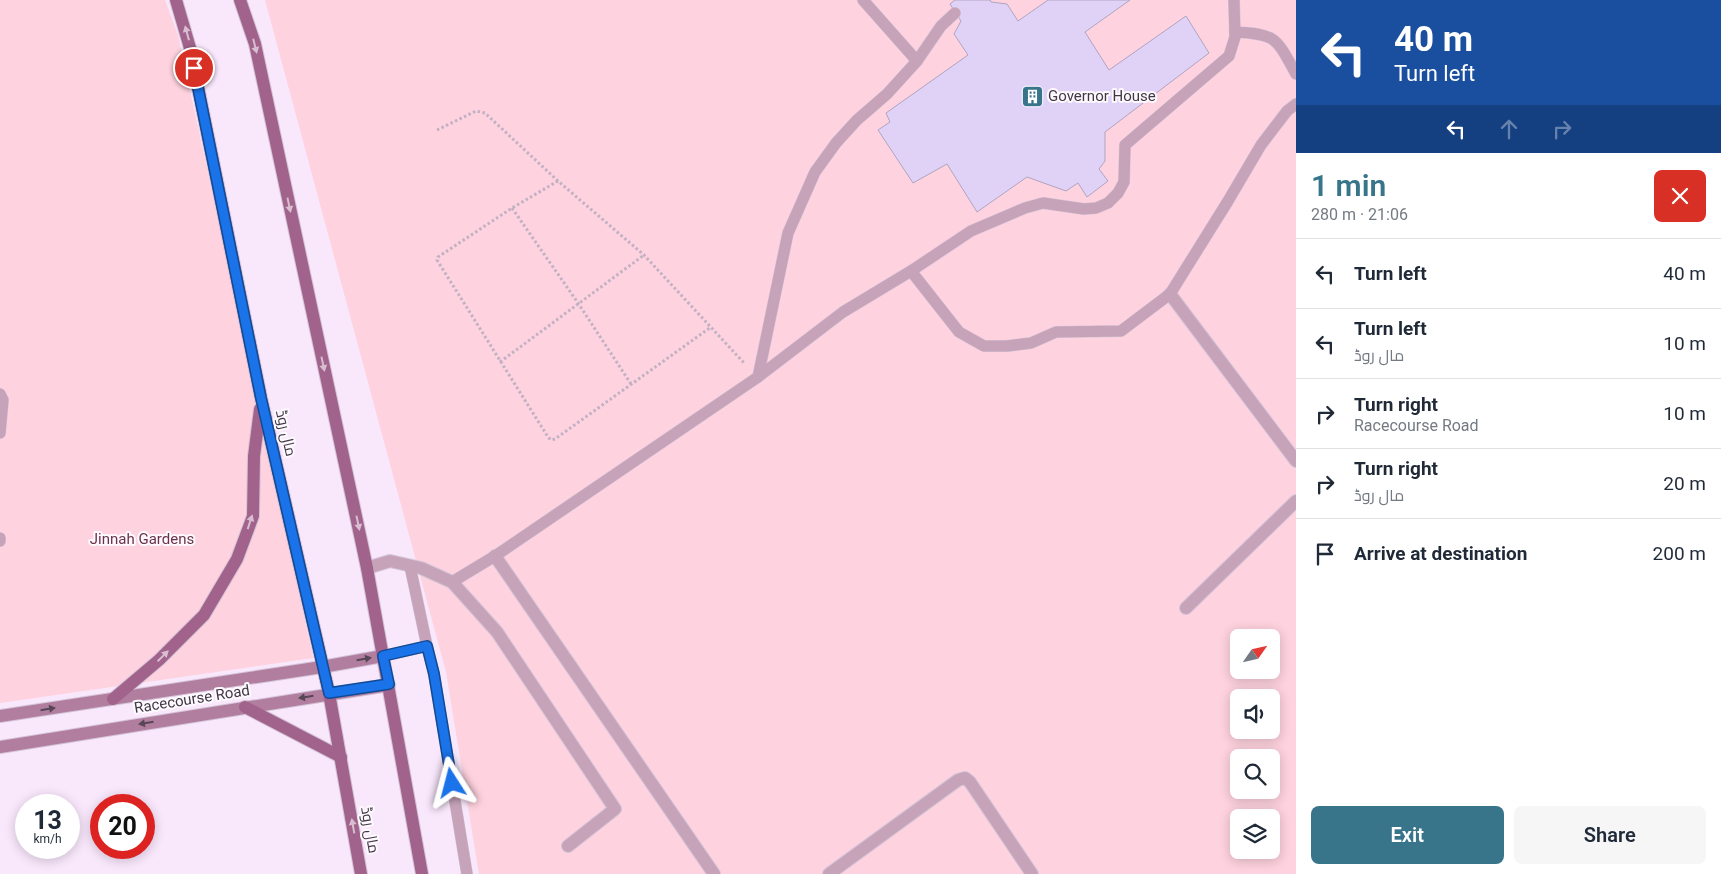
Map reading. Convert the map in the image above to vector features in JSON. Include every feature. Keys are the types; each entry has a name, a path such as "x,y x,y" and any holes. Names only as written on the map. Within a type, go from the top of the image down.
{"main road":[{"name":"مال روڈ","path":"176,0 190,48 261,398 329,693 361,874"},
{"path":"240,0 255,44 367,568 422,874"},
{"path":"112,699 159,660 204,616 237,559 253,516 254,456 261,398"},
{"name":"Racecourse Road","path":"0,716 383,656"},
{"name":"Racecourse Road","path":"0,747 389,684"},
{"path":"245,707 340,756"}],"street":[{"path":"1170,294 1296,461"},
{"path":"1186,608 1296,501"},
{"path":"495,556 714,874"},
{"path":"367,568 390,561 421,568 452,582 496,632 615,809 568,846"},
{"path":"829,874 958,780 965,778 970,782 1032,874"}],"lane":[{"path":"863,0 917,60"},
{"path":"452,582 495,556 758,377 843,312 911,271 971,231 1025,208 1043,203 1084,209 1096,208 1108,202 1118,193 1124,182 1125,145 1229,56 1235,32 1234,0"},
{"path":"758,377 788,234 815,172 836,143 857,120 887,94 917,60 941,26 955,13"},
{"path":"1235,32 1259,33 1272,38 1282,49 1296,74"},
{"path":"911,271 959,332 984,346 1031,343 1056,332 1121,331 1170,294 1261,145 1287,111 1296,104"},
{"path":"0,433 1,398"},
{"path":"410,566 434,674 466,874"},
{"path":"383,656 427,646"}],"path":[{"path":"437,130 476,111 485,113 558,181 644,255 758,377"},
{"path":"558,181 512,208 438,257 437,260 551,440 555,439 710,327"},
{"path":"512,208 631,384"},
{"path":"500,362 644,255"}],"green space":[{"name":"Jinnah Gardens","path":"0,0 165,0 178,35 313,658 0,703"},
{"name":"Governor House","path":"265,0 1296,0 1296,874 479,874 446,672"}],"building":[{"name":"Governor House","path":"955,0 990,0 991,2 1007,4 1018,21 1048,0 1130,0 1085,32 1109,70 1186,16 1209,53 1105,132 1105,161 1099,169 1108,181 1087,197 1078,183 1066,191 1027,177 977,212 947,164 913,183 878,130 890,122 886,113 968,55 954,34 961,21 950,4"}],"place":[{"name":"Governor House","path":"1032,96"}],"route":[{"path":"194,68 261,398 329,693 389,684 383,656 427,646 434,674 452,783"}]}
